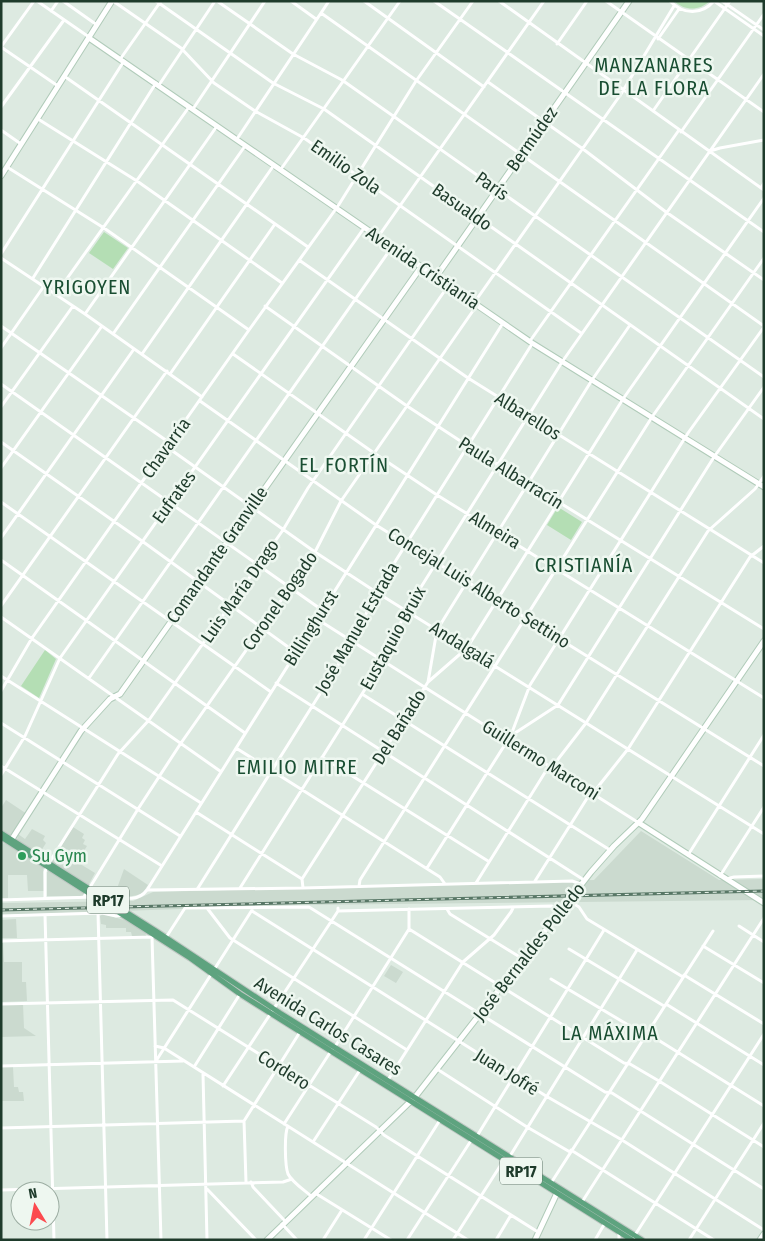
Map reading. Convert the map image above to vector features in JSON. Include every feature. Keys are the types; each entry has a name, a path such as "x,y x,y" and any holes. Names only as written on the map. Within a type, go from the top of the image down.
{"main road":[{"name":"Avenida Carlos Casares","path":"1,832 7,841"},
{"name":"Avenida Carlos Casares","path":"1,837 48,864 154,934"},
{"name":"Avenida Carlos Casares","path":"96,896 333,1049 360,1069 413,1099 582,1202 634,1238"},
{"name":"Avenida Carlos Casares","path":"212,971 240,994 272,1011 300,1032 388,1080 440,1119 475,1138"},
{"name":"Avenida Carlos Casares","path":"507,1158 557,1193 619,1232 642,1240"}],"street":[{"path":"58,86 1,47 36,1 89,38"},
{"path":"52,11 58,1"},
{"path":"63,1 97,25"},
{"path":"1,176 113,1"},
{"name":"Emilio Zola","path":"113,1 184,50 212,81 255,111 304,138 581,333"},
{"path":"32,278 130,123 184,50 216,1"},
{"name":"París","path":"216,1 293,54 344,81 764,377"},
{"path":"56,294 162,145 212,81 265,1"},
{"path":"291,1 316,19"},
{"path":"237,139 328,1"},
{"path":"364,1 484,87"},
{"path":"280,169 304,138 400,1"},
{"path":"434,1 764,232"},
{"name":"Chavarría","path":"1,691 32,638 336,208 416,81 472,1"},
{"path":"499,1 762,189 764,183"},
{"path":"378,238 544,1"},
{"path":"557,44 587,1"},
{"path":"606,1 764,112"},
{"name":"Bermúdez","path":"436,277 629,1"},
{"path":"670,1 674,6 687,12 700,11 714,1 727,5"},
{"path":"722,1 764,36"},
{"path":"159,2 1,256 169,372 202,397"},
{"name":"Basualdo","path":"159,2 196,30 274,83 324,109 764,420"},
{"path":"653,111 727,5"},
{"path":"653,42 674,6"},
{"path":"653,42 659,38 679,9"},
{"path":"321,13 764,326 685,438 529,687 511,735 426,868"},
{"name":"José Manuel Estrada","path":"198,888 352,642 376,592 550,311 658,158 680,131 764,14"},
{"path":"1,107 64,20"},
{"path":"755,27 764,30"},
{"name":"Avenida Cristianía","path":"89,38 123,59 378,238 531,342 761,485"},
{"name":"Coronel Bogado","path":"84,897 181,743 315,552 341,501 440,359 495,273 604,120 653,42"},
{"name":"Eustaquio Bruix","path":"240,888 383,661 406,611 562,362 764,74"},
{"path":"64,76 308,247"},
{"path":"488,82 583,149 666,212 764,280"},
{"path":"38,118 137,181 282,283"},
{"path":"85,314 218,126"},
{"path":"1,130 21,144"},
{"path":"709,151 764,140"},
{"path":"715,144 719,148"},
{"path":"114,334 246,146"},
{"path":"142,354 274,165"},
{"path":"7,168 104,228 248,330"},
{"path":"428,682 467,648 623,399 764,198"},
{"path":"1,606 134,417 216,308 275,224"},
{"name":"Eufrates","path":"1,774 24,738 60,658 364,228"},
{"path":"89,678 392,247"},
{"path":"359,886 360,880 652,417 764,258"},
{"name":"Albarellos","path":"299,260 468,378 764,562"},
{"name":"Comandante Granville","path":"7,841 42,792 83,728 110,699 120,694 420,267"},
{"path":"1,348 44,286"},
{"name":"Luis María Drago","path":"45,898 45,872 48,864 119,751 149,720 203,644 283,530 313,481 448,286"},
{"path":"1,407 74,306"},
{"name":"Paula Albarracín","path":"266,306 378,386 468,446 764,630"},
{"name":"Billinghurst","path":"147,890 503,323"},
{"name":"Del Bañado","path":"302,879 428,682 437,630 592,380 630,325"},
{"path":"1,326 102,394 170,443"},
{"path":"1,468 102,326"},
{"path":"1,538 134,349"},
{"name":"Almeira","path":"232,354 407,476 764,698"},
{"path":"1,384 322,610"},
{"path":"511,735 558,706 714,457 764,387"},
{"name":"Concejal Luis Alberto Settino","path":"200,401 376,524 764,766"},
{"path":"1,442 295,652"},
{"name":"Andalgalá","path":"167,447 222,488 346,573 764,834"},
{"path":"476,883 550,766 586,723 710,529 761,485 764,476"},
{"path":"1,502 271,692"},
{"path":"534,882 592,792 628,749 751,555 764,546"},
{"path":"1,560 142,662 245,733"},
{"path":"1,617 116,696 220,771"},
{"name":"Guillermo Marconi","path":"317,619 764,903"},
{"name":"José Bernaldes Polledo","path":"267,1240 413,1099 583,882 610,850 639,823 764,641"},
{"path":"1,676 201,803"},
{"path":"276,684 508,831 583,882"},
{"path":"362,694 610,850"},
{"path":"1,723 180,836"},
{"path":"688,855 764,735"},
{"path":"236,748 440,877 445,884"},
{"path":"322,757 488,862"},
{"path":"1,766 162,866"},
{"path":"722,878 751,826 764,807"},
{"path":"196,812 302,879 303,888"},
{"path":"722,878 764,876"},
{"path":"1,900 96,896 132,899 142,896 147,890 198,888 303,888 583,882"},
{"path":"568,901 579,907 588,919 604,930 764,1024"},
{"path":"165,939 185,908 252,909 309,907 480,1015 564,1067 608,1093 612,1093 764,1189"},
{"path":"223,1086 338,909 555,907 561,910"},
{"path":"207,908 232,940 407,1050"},
{"path":"388,1080 463,962 490,939 512,912 513,908"},
{"path":"155,1061 252,909"},
{"name":"Juan Jofré","path":"252,909 372,988 546,1096 622,1140 764,1232"},
{"path":"391,1240 313,1194 292,1179 287,1171 285,1134 286,1125 308,1085 354,1017 409,929 409,909"},
{"path":"446,909 450,914 523,959"},
{"path":"1,916 98,913 123,915"},
{"path":"98,913 107,1240"},
{"path":"45,915 53,1181"},
{"path":"582,1202 764,918"},
{"path":"739,926 764,942"},
{"path":"409,929 582,1038 659,1082 764,1147"},
{"path":"408,1240 495,1107 604,930"},
{"path":"551,1183 713,931"},
{"path":"1,941 154,934 155,1061 161,1240"},
{"path":"703,946 764,983"},
{"path":"569,949 764,1065"},
{"path":"453,1240 527,1127 637,950"},
{"path":"551,979 678,1052 764,1106"},
{"path":"194,1067 240,994"},
{"name":"Cordero","path":"1,1004 173,1000 539,1232"},
{"path":"246,1182 244,1121 300,1032"},
{"path":"634,1238 764,1034"},
{"path":"155,1046 164,1048 468,1240"},
{"path":"1,1066 183,1060"},
{"path":"313,1142 360,1069"},
{"path":"437,1069 527,1127 656,1202 714,1240"},
{"path":"203,1073 208,1240"},
{"path":"364,1240 440,1119"},
{"path":"1,1128 244,1121"},
{"path":"689,1240 764,1123"},
{"path":"60,1189 283,1182 292,1179"},
{"path":"251,1182 296,1240"},
{"path":"206,1189 256,1240"},
{"path":"535,1240 557,1193"},
{"path":"323,1240 342,1210"},
{"path":"496,1240 511,1215"},
{"path":"595,1240 605,1223"},
{"path":"619,1232 619,1240"},
{"path":"760,1240 764,1232"}],"shaded area":[{"path":"6,800 27,814 12,836 1,830 1,808"},
{"path":"73,827 84,834 82,838 85,840 83,844 87,846 77,862 95,873 89,884 86,885 53,863"},
{"path":"32,829 45,836 43,840 46,843 41,851 50,857 49,859 46,859 17,840 18,834 25,839"},
{"path":"641,831 719,880 764,879 764,900 300,905 1,915 1,903 133,901 153,892 594,880"},
{"path":"1,843 8,844 43,866 44,891 28,891 27,875 8,875 8,898 1,898"},
{"path":"124,869 148,885 142,894 128,897 115,894"},
{"path":"50,870 83,892 83,895 47,896 47,872"},
{"path":"103,914 131,922 145,931 146,936 132,936 131,932 126,932 126,928 106,928 106,925 101,924 100,916"},
{"path":"16,919 17,938 1,938 1,920"},
{"path":"1,943 3,943 4,962 22,962 22,982 26,982 27,1001 1,1002"},
{"path":"391,965 403,972 396,983 384,976"},
{"path":"23,1004 24,1028 36,1036 1,1037 1,1005"},
{"path":"1,1067 13,1067 14,1087 18,1087 19,1092 23,1092 24,1101 1,1101"}],"green space":[{"path":"674,1 710,1 701,7 687,8"},
{"path":"104,232 128,248 113,269 89,253"},
{"path":"558,507 582,522 571,540 547,525"},
{"path":"45,650 56,659 39,698 21,686"}],"railway":[{"path":"1,910 764,891"}],"place":[{"name":"Su Gym","path":"22,856"}],"district":[{"name":"MANZANARES DE LA FLORA","path":"654,76"},
{"name":"YRIGOYEN","path":"87,287"},
{"name":"EL FORTÍN","path":"344,465"},
{"name":"CRISTIANÍA","path":"584,565"},
{"name":"EMILIO MITRE","path":"297,767"},
{"name":"LA MÁXIMA","path":"610,1033"}]}
